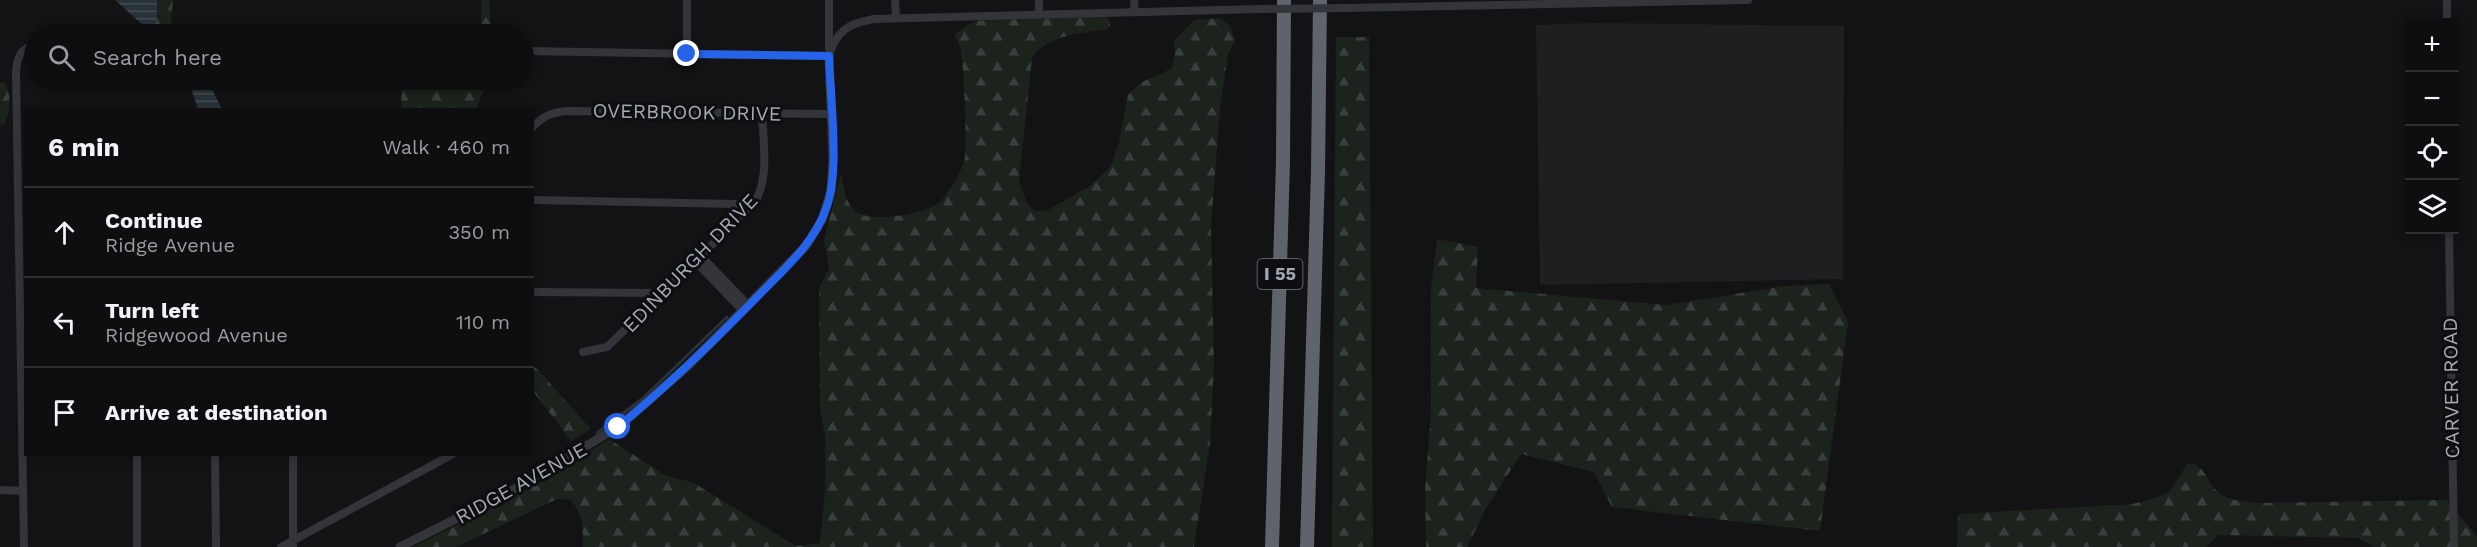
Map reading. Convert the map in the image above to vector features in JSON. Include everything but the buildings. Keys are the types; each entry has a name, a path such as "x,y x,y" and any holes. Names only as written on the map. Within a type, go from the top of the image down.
{"highway":[{"name":"I 55","path":"1272,547 1283,161 1284,0"},
{"name":"I 55","path":"1307,547 1318,171 1320,0"}],"street":[{"path":"687,0 687,54"},
{"path":"829,0 829,56"},
{"path":"895,0 896,17"},
{"path":"1039,0 1040,14"},
{"path":"1134,0 1135,12"},
{"path":"829,56 837,35 849,25 859,21 896,17 1748,0"},
{"path":"2447,0 2447,18"},
{"path":"24,50 18,58 16,72 24,547"},
{"path":"534,51 829,56"},
{"name":"RIDGE AVENUE","path":"400,547 511,490 618,427 688,366 806,246 822,220 831,191 829,56"},
{"name":"OVERBROOK DRIVE","path":"534,126 551,113 568,111 831,114"},
{"name":"EDINBURGH DRIVE","path":"583,352 607,347 747,209 761,189 763,177 762,113"},
{"path":"534,200 735,204 747,209"},
{"name":"CARVER ROAD","path":"2449,234 2454,547"},
{"path":"698,259 746,308"},
{"path":"534,291 661,293"},
{"path":"137,456 137,547"},
{"path":"215,456 216,547"},
{"path":"292,456 293,545"},
{"path":"281,547 293,545 449,456"},
{"path":"0,490 23,491"}],"shaded area":[{"path":"115,0 157,0 157,19 154,24 142,24"},
{"path":"1592,23 1844,26 1843,279 1540,285 1536,25"},
{"path":"191,90 212,90 221,108 198,108"}],"green space":[{"path":"157,0 173,0 171,24 154,24 157,19"},
{"path":"481,0 489,0 490,24 481,24"},
{"path":"1104,16 1109,19 1110,26 1107,29 1065,36 1047,44 1032,58 1019,181 1027,204 1036,211 1048,210 1090,186 1110,167 1119,143 1128,95 1140,83 1171,69 1175,55 1174,41 1194,20 1220,18 1230,26 1235,40 1228,54 1220,108 1211,226 1214,366 1210,444 1194,547 583,547 582,522 578,510 570,500 557,499 456,547 413,547 540,483 609,439 665,475 694,483 796,546 820,543 825,493 825,435 820,409 819,289 829,268 824,240 841,174 849,204 856,212 863,215 899,216 924,210 940,202 954,183 964,162 965,154 963,70 960,47 955,34 975,21"},
{"path":"1336,37 1369,37 1373,547 1332,547"},
{"path":"5,82 9,107 5,123 0,124 0,83"},
{"path":"402,90 484,90 477,108 401,108"},
{"path":"1437,239 1478,247 1476,288 1666,305 1785,286 1829,284 1848,322 1820,531 1612,507 1594,472 1521,454 1485,510 1467,547 1426,547 1425,491 1431,411 1431,289"},
{"path":"534,367 591,429 571,441 534,392"},
{"path":"2192,463 2200,468 2222,495 2245,502 2446,500 2477,536 2477,547 2374,547 2358,538 2219,535 2206,547 1957,547 1958,514 2133,504 2170,491 2187,464"}],"waterway":[{"path":"597,433 642,399 727,317"}],"route":[{"path":"618,427 688,366 806,246 822,220 831,191 829,56 687,54"}]}
